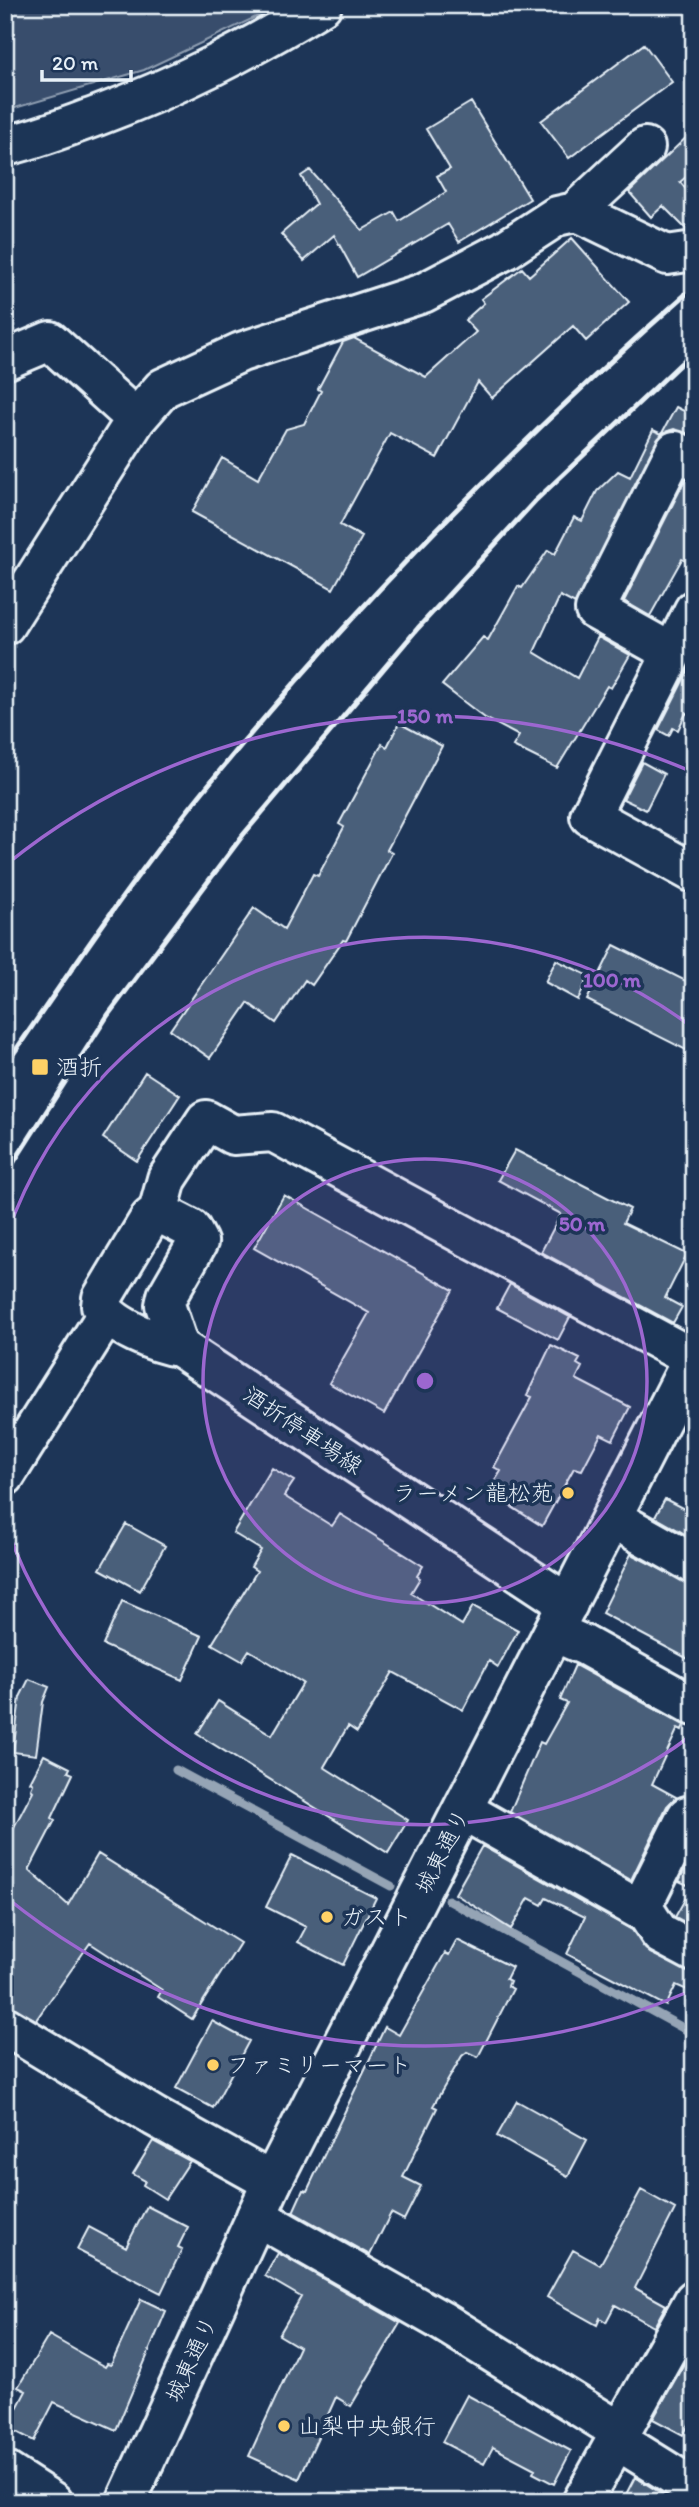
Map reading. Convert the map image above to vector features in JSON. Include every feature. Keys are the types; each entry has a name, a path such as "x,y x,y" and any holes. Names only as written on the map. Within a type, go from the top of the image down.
{"main road":[{"path":"5,146 32,140 156,94 246,52 322,5"},
{"path":"5,625 136,419 163,388 241,352 423,293 505,250 557,216 575,212 645,147"},
{"path":"575,212 667,255 694,251"},
{"path":"5,360 50,341 136,419"},
{"path":"672,653 594,610 676,451 694,460"},
{"path":"694,610 590,816 694,873"},
{"path":"5,1476 107,1314 101,1306 102,1298 150,1218 158,1212 167,1179 206,1120 233,1135 273,1132 693,1357"},
{"path":"158,1212 191,1229 198,1242 167,1296 166,1304 179,1347"},
{"name":"酒折停車場線","path":"107,1314 158,1345 179,1347 561,1618 584,1645 694,1706"},
{"name":"城東通り","path":"126,2502 272,2182 693,1357"},
{"path":"612,1518 694,1564"},
{"path":"463,1810 648,1914 660,1934 694,1952"},
{"path":"640,1910 687,1816"},
{"path":"5,2026 155,2117 272,2182"},
{"path":"256,2216 440,2320 694,2488"},
{"path":"582,2502 694,2300"},
{"path":"5,2471 53,2502"}],"shaded area":[{"path":"16,5 281,5 144,70 5,111 5,10"}],"building":[{"path":"644,44 672,82 569,158 541,121"},
{"path":"471,102 530,199 459,242 448,224 357,277 334,235 304,261 281,234 316,204 301,176 310,170 362,230 394,212 399,221 446,192 437,176 450,169 426,129"},
{"path":"694,130 694,170 680,182 694,199 694,230 687,230 663,206 651,217 629,192"},
{"path":"572,238 629,302 586,341 573,326 492,398 478,382 437,458 390,433 340,525 362,537 333,589 192,512 222,458 258,479 286,429 304,424 321,391 318,389 343,342 354,338 426,377 476,332 465,320 484,303 481,299 522,268 529,276"},
{"path":"676,407 694,416 694,436 674,429 662,433"},
{"path":"653,430 662,434 575,604 560,596 534,652 577,678 598,637 630,655 611,688 607,686 557,768 513,746 519,736 485,718 442,685 483,637 488,640 518,586 522,588 548,550 555,554 574,517 582,521 597,491 618,471 630,477"},
{"path":"685,480 694,482 694,565 682,559 650,616 624,601"},
{"path":"694,659 694,717 686,713 678,730 673,728 669,736 658,730"},
{"path":"399,723 442,746 387,850 392,853 346,941 343,940 312,985 305,980 276,1023 248,1003 210,1058 170,1030 254,908 284,929 313,874 318,876 344,827 339,824 382,744 387,747"},
{"path":"642,762 664,774 646,810 623,799"},
{"path":"614,945 694,985 694,1054 587,1000"},
{"path":"556,960 589,976 578,1000 545,982"},
{"name":"酒折","path":"145,1072 180,1095 137,1161 103,1138"},
{"path":"515,1150 630,1209 623,1223 687,1254 665,1298 682,1307 673,1323 541,1252 561,1214 498,1180"},
{"path":"284,1195 453,1290 384,1414 329,1383 369,1313 254,1248"},
{"path":"510,1284 570,1317 558,1340 497,1308"},
{"path":"551,1345 580,1359 577,1364 582,1367 576,1379 630,1407 613,1440 601,1434 582,1470 574,1468 542,1526 488,1492 501,1471 494,1467 532,1397 527,1395"},
{"path":"272,1468 294,1481 284,1496 332,1526 340,1514 423,1566 417,1576 420,1578 411,1593 462,1625 473,1606 518,1630 498,1667 489,1661 463,1710 393,1672 357,1732 348,1726 324,1767 408,1820 388,1853 197,1734 218,1701 272,1735 303,1683 249,1650 242,1661 212,1644 257,1571 251,1567 261,1550 233,1533"},
{"path":"665,1499 694,1514 694,1539 655,1517"},
{"path":"126,1524 165,1546 140,1591 100,1569"},
{"path":"631,1554 694,1586 694,1662 602,1613"},
{"path":"122,1601 202,1636 182,1680 103,1645"},
{"path":"575,1665 684,1725 682,1730 678,1728 652,1784 676,1797 667,1806 631,1880 510,1812 540,1742 544,1744 567,1703 560,1700"},
{"path":"29,1679 49,1687 43,1702 36,1755 13,1752 20,1697"},
{"path":"44,1755 70,1768 68,1772 73,1774 52,1818 55,1820 29,1870 68,1905 98,1854 240,1943 192,2019 158,1997 162,1990 90,1943 36,2020 5,2004 5,1844 33,1791 33,1784 30,1782"},
{"path":"482,1846 632,1930 650,1953 694,1974 694,1993 676,1985 666,2006 567,1954 585,1917 546,1898 542,1905 529,1898 511,1929 455,1894"},
{"path":"694,1851 694,1927 675,1917 692,1887 679,1881"},
{"name":"ガスト","path":"292,1855 376,1898 343,1965 298,1942 306,1927 266,1907"},
{"path":"457,1940 512,1967 506,1979 510,1981 508,1986 513,1989 478,2057 467,2052 462,2056 433,2106 437,2108 403,2177 421,2186 404,2220 391,2213 370,2255 293,2212 303,2190 307,2191 385,2027 399,2035 445,1953 449,1955"},
{"name":"ファミリーマート","path":"212,2021 249,2041 213,2108 176,2088"},
{"path":"517,2101 587,2140 568,2176 497,2136"},
{"path":"153,2141 190,2161 165,2199 143,2185 145,2181 133,2174"},
{"path":"641,2190 675,2209 635,2288 666,2305 654,2327 615,2305 606,2322 600,2318 597,2325 547,2297 573,2250 600,2265"},
{"path":"147,2206 188,2227 178,2247 182,2249 161,2293 77,2250 89,2227 126,2247"},
{"path":"278,2253 400,2323 351,2406 336,2397 299,2479 249,2456 299,2347 279,2335 301,2297 265,2276"},
{"path":"141,2299 166,2311 116,2430 54,2402 34,2441 7,2427 26,2391 18,2387 49,2335 105,2367 107,2364 111,2365"},
{"path":"694,2346 694,2416 683,2435 653,2419"},
{"path":"467,2395 571,2451 554,2484 533,2473 535,2469 493,2447 484,2464 442,2442"},
{"path":"635,2477 675,2502 622,2502"}],"waterway":[{"path":"176,1770 391,1886"},
{"path":"448,1900 694,2034"}],"railway":[{"path":"5,1066 174,828 315,660 436,530 498,468 562,406 694,287"},
{"path":"5,1176 108,1015 243,835 418,628 535,501 694,351"}],"place":[{"name":"酒折","path":"40,1067"},
{"name":"ラーメン龍松苑","path":"568,1493"},
{"name":"ガスト","path":"327,1917"},
{"name":"ファミリーマート","path":"213,2065"},
{"name":"山梨中央銀行","path":"284,2426"}]}
